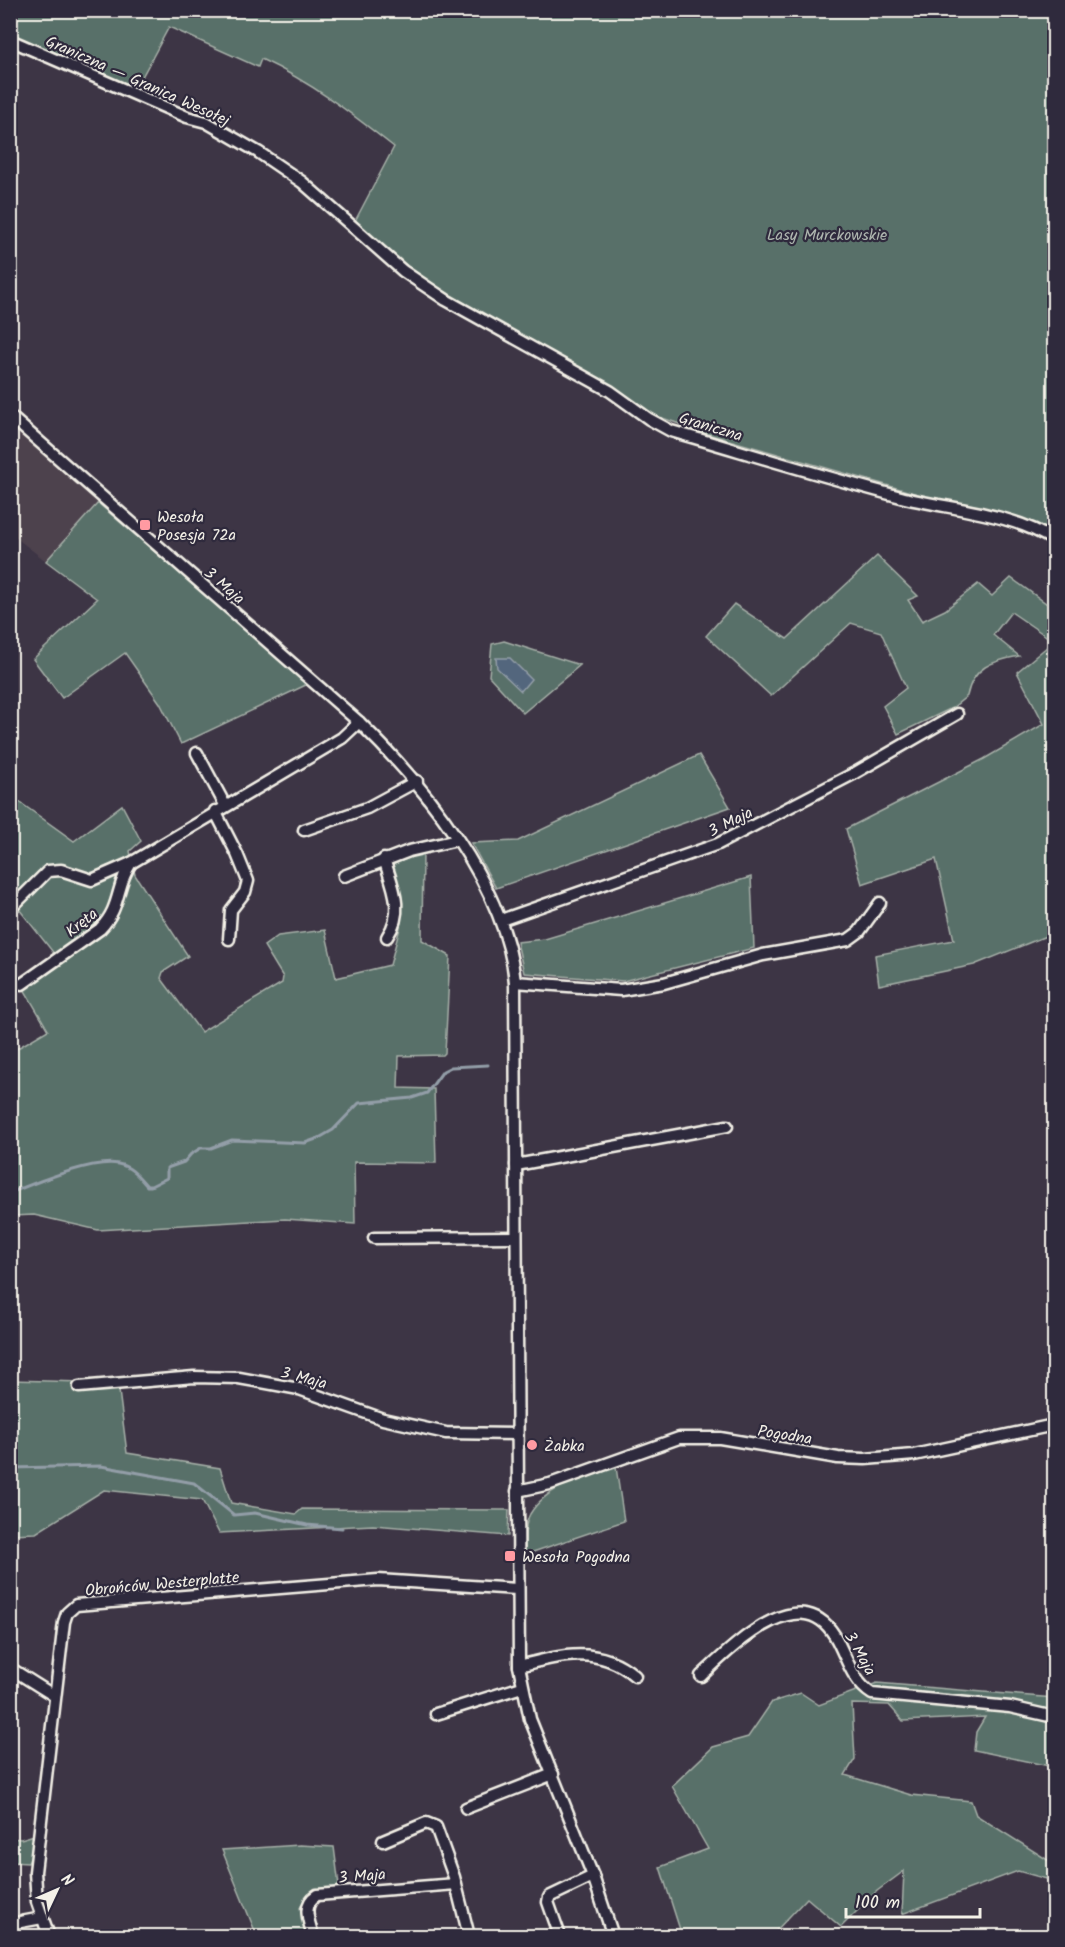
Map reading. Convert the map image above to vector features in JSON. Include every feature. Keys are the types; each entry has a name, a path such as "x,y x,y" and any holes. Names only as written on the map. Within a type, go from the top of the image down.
{"street":[{"name":"Graniczna — Granica Wesołej","path":"10,40 214,127 302,182 393,262"},
{"name":"Graniczna","path":"393,262 446,300 610,391 649,419 671,430 902,497 984,514 1046,535 1054,541"},
{"name":"3 Maja","path":"10,416 359,722 417,781 457,840 501,920 511,951 515,982 519,1666 530,1719 593,1876 613,1936"},
{"name":"3 Maja","path":"501,920 718,844 876,762 957,714"},
{"name":"Kręta","path":"10,909 48,871 61,870 92,880 131,862 342,738 359,722"},
{"path":"197,753 225,805"},
{"path":"304,830 367,808 417,781"},
{"path":"215,811 248,881 245,892 231,910 229,939"},
{"path":"344,876 409,851 457,840"},
{"path":"384,859 397,899 398,915 387,937"},
{"name":"Kręta","path":"21,984 100,929 109,920 115,910 124,873 131,862"},
{"path":"515,982 621,990 664,983 763,955 848,940 859,932 879,903"},
{"path":"516,1165 727,1126"},
{"path":"374,1238 516,1237"},
{"name":"3 Maja","path":"79,1387 194,1377 239,1378 299,1389 383,1419 446,1433 516,1434"},
{"name":"Pogodna","path":"517,1491 550,1484 679,1438 720,1438 838,1458 865,1459 914,1455 1054,1425"},
{"name":"Obrońców Westerplatte","path":"49,1936 42,1918 35,1872 53,1695 64,1622 67,1613 76,1605 378,1580 517,1589"},
{"name":"3 Maja","path":"701,1676 754,1630 767,1622 803,1614 822,1620 860,1685 872,1694 1010,1707 1054,1717"},
{"path":"519,1666 556,1657 596,1655 611,1660 635,1676"},
{"path":"10,1668 53,1695"},
{"path":"436,1714 522,1687"},
{"path":"466,1808 553,1774"},
{"name":"3 Maja","path":"383,1841 409,1829 432,1823 436,1827 456,1884 469,1936"},
{"path":"560,1936 548,1902 549,1897 593,1876"},
{"name":"3 Maja","path":"313,1936 306,1911 311,1899 317,1895 456,1884"},
{"path":"10,1924 42,1918"}],"shaded area":[{"path":"10,425 98,503 46,561 11,534"}],"green space":[{"name":"Lasy Murckowskie","path":"10,11 1054,11 1054,538 992,511 928,497 708,434 654,415 436,286 400,261 354,223 394,147 330,99 297,78 261,59 258,67 169,27 136,88 11,36"},
{"path":"98,503 308,684 181,744 160,703 125,653 62,698 33,659 97,599 46,561"},
{"path":"877,556 918,596 908,600 922,621 945,610 978,584 992,596 1011,578 1054,609 1054,637 1052,640 1011,612 993,635 1019,656 1000,660 985,667 974,678 967,696 952,708 898,734 883,706 906,688 881,632 851,623 771,696 706,636 734,604 787,639"},
{"path":"504,641 580,665 523,713 489,676 492,644"},
{"path":"1054,641 1054,930 1046,936 974,965 879,985 875,955 954,940 936,859 862,884 846,829 984,759 1044,724 1017,672"},
{"path":"699,755 730,807 496,888 471,843 518,841"},
{"path":"11,796 74,841 122,805 141,841 130,851 135,875 188,956 163,972 161,978 201,1032 282,983 283,977 264,946 278,936 325,930 336,978 390,965 400,928 392,865 423,852 422,940 450,956 445,1053 443,1055 399,1056 398,1088 434,1089 436,1163 354,1162 355,1224 285,1219 98,1230 34,1215 12,1216 11,1052 48,1030 24,989 60,961 19,909 11,903"},
{"path":"751,877 754,948 623,981 524,973 517,942 545,939"},
{"path":"11,1380 118,1383 127,1453 220,1468 231,1503 296,1514 302,1509 509,1510 508,1536 373,1525 219,1533 202,1500 104,1490 36,1533 11,1534"},
{"path":"616,1467 624,1521 533,1552 525,1552 527,1523 537,1504 568,1483"},
{"path":"877,1683 1054,1698 1054,1767 974,1750 976,1732 985,1717 903,1721 889,1705 852,1704 855,1759 845,1775 911,1795 971,1801 976,1815 1054,1864 1054,1881 1018,1871 902,1914 904,1871 877,1891 841,1927 807,1898 771,1936 682,1936 660,1867 708,1849 672,1786 713,1747 748,1737 772,1702 801,1693 819,1705"},
{"path":"41,1833 28,1863 11,1862 10,1838 21,1839"},
{"path":"300,1845 334,1847 339,1886 312,1892 300,1908 308,1936 257,1936 222,1850"}],"water":[{"path":"496,658 510,658 531,679 521,691 497,668"}],"waterway":[{"path":"10,1193 80,1168 107,1163 127,1167 147,1186 151,1186 167,1178 167,1168 184,1162 201,1148 211,1148 232,1140 305,1143 333,1130 359,1103 412,1098 427,1093 443,1071 451,1067 488,1065"},
{"path":"10,1468 101,1466 194,1483 234,1515 255,1513 307,1525 342,1528"}],"place":[{"name":"Wesoła Posesja 72a","path":"145,525"},
{"name":"Żabka","path":"532,1445"},
{"name":"Wesoła Pogodna","path":"510,1556"}]}
